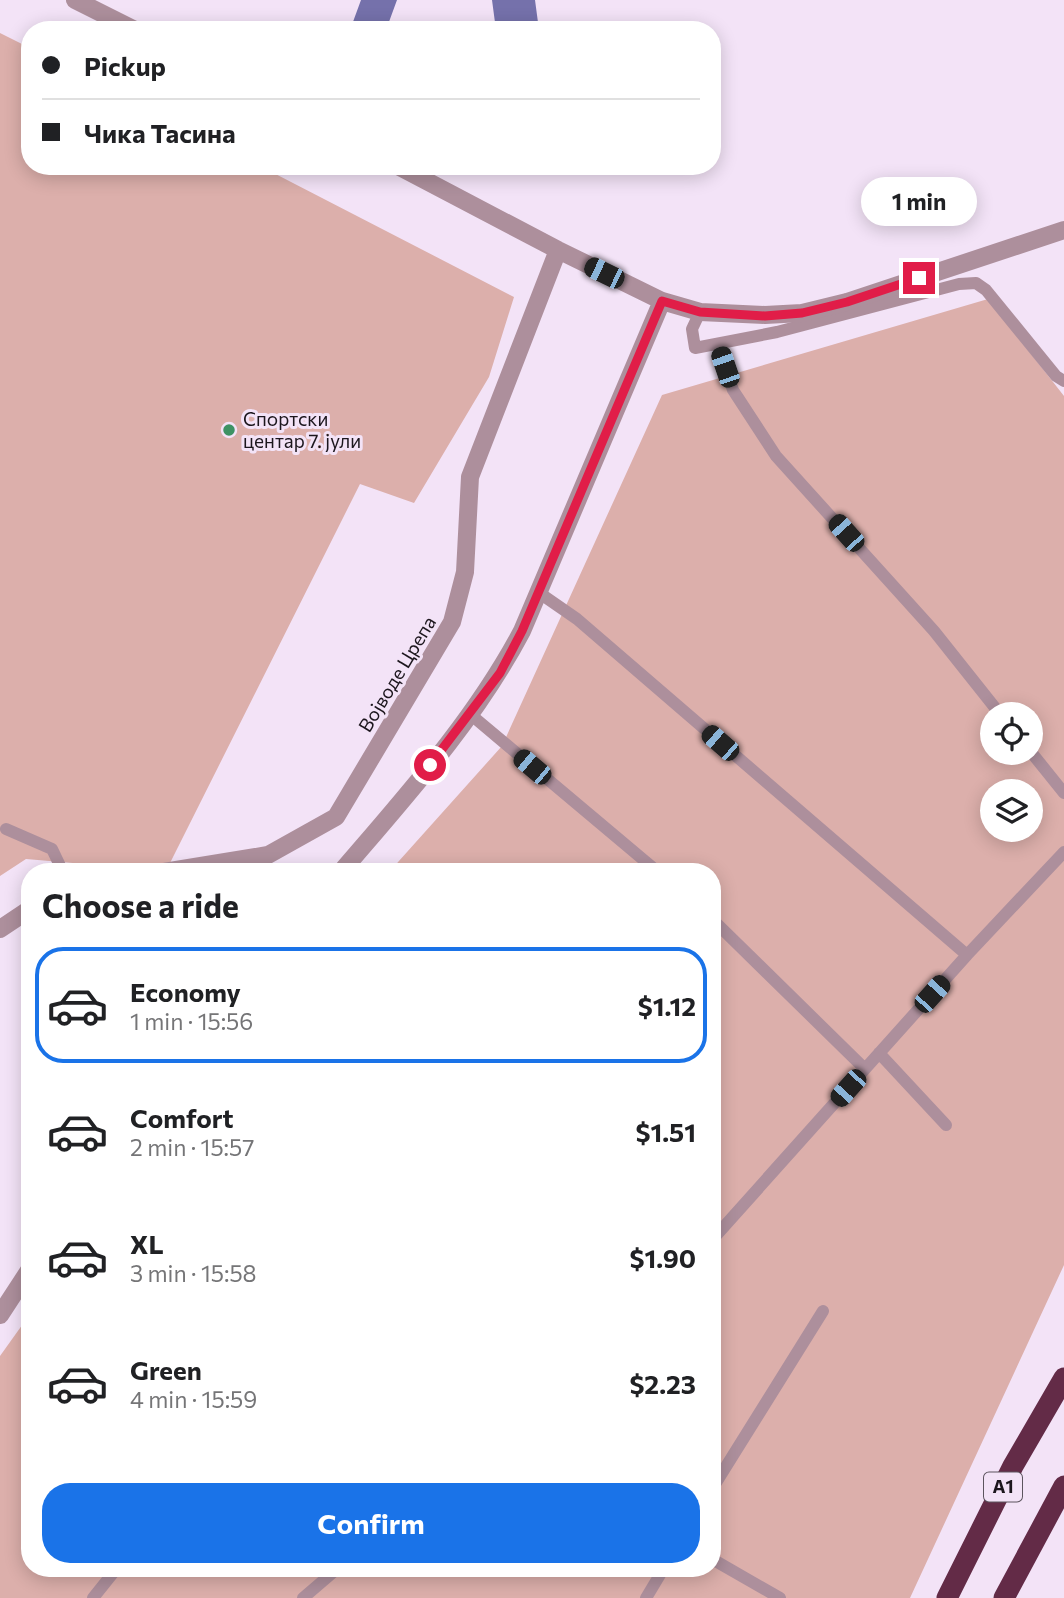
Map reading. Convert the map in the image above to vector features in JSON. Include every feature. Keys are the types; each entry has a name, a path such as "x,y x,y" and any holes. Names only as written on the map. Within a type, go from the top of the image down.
{"highway":[{"name":"A1","path":"947,1598 1020,1454 1064,1378"},
{"path":"1004,1598 1064,1486"}],"street":[{"path":"75,0 117,21"},
{"path":"415,175 662,301 700,312 765,316 802,313 847,302 1064,230"},
{"name":"Војводе Црепа","path":"219,863 268,855 336,817 452,622 465,572 470,477 558,250"},
{"path":"349,863 448,744 500,673 522,631 662,301"},
{"path":"0,929 21,915"},
{"path":"0,1315 21,1283"}],"lane":[{"path":"700,312 692,329 695,348 790,328 959,284 976,283 986,290 1056,376 1064,381"},
{"path":"717,344 733,390 776,456 934,631 990,702"},
{"path":"538,592 576,619 967,955"},
{"path":"470,714 647,863"},
{"path":"1041,765 1064,793"},
{"path":"6,829 52,849 59,863"},
{"path":"721,1230 967,955 1064,852"},
{"path":"721,928 865,1069"},
{"path":"879,1054 946,1125"},
{"path":"721,1475 823,1311"},
{"path":"721,1564 780,1598"},
{"path":"93,1598 110,1577"},
{"path":"303,1598 328,1577"},
{"path":"646,1598 659,1577"}],"shaded area":[{"name":"Спортски центар 7. јули","path":"0,33 21,44 21,175 277,175 514,297 489,377 414,503 360,484 170,863 73,863 26,859 0,876"},
{"path":"988,299 1064,396 1064,1265 910,1598 0,1598 0,1356 21,1327 21,1577 721,1577 721,863 397,863 502,746 662,395"}],"building":[{"path":"361,0 397,0 389,21 353,21"},
{"path":"492,0 535,0 538,21 495,21"}],"place":[{"name":"Спортски центар 7. јули","path":"229,430"}],"route":[{"path":"430,765 500,673 522,631 662,301 700,312 765,316 802,313 847,302 919,278"}]}
